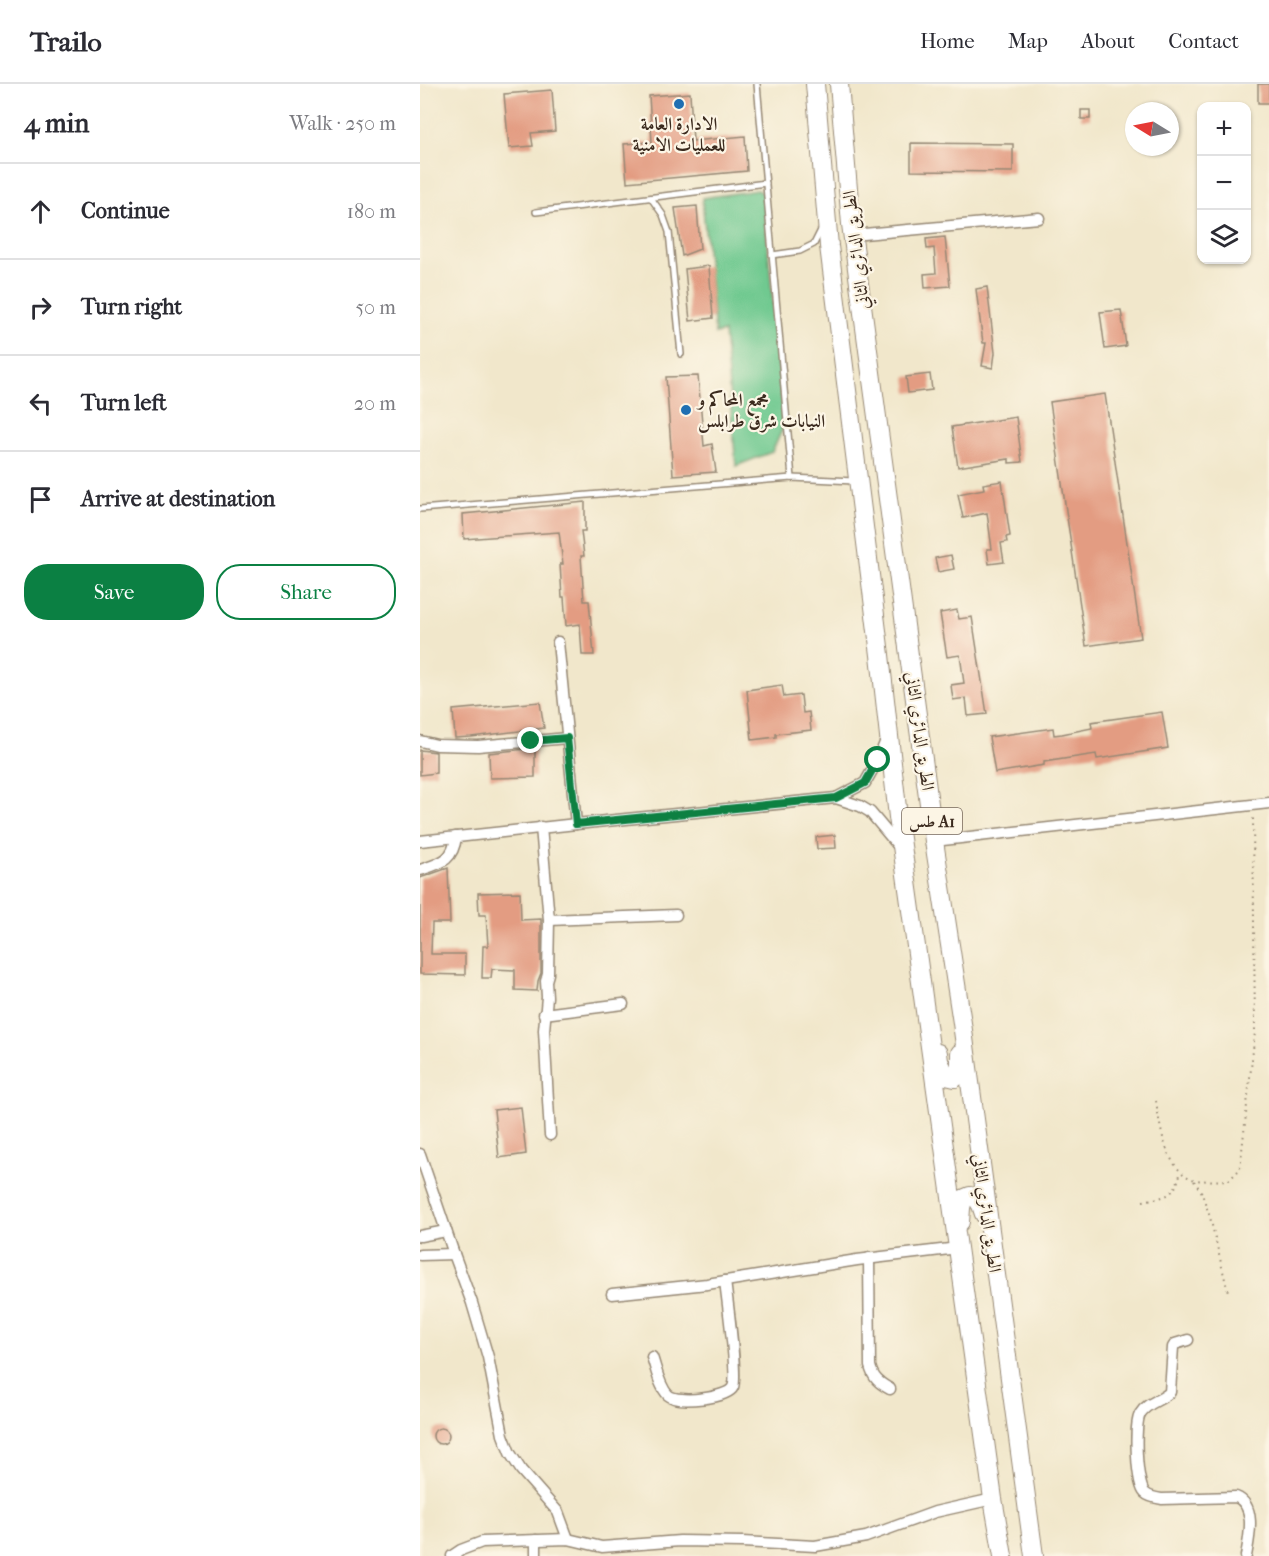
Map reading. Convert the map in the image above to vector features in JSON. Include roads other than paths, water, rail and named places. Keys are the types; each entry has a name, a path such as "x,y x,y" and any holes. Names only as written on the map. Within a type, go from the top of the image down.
{"highway":[{"name":"الطريق الدائري الثاني","path":"815,84 829,246 902,850 993,1499 1004,1556"},
{"name":"الطريق الدائري الثاني","path":"839,84 853,235 934,841 962,1023 1034,1556"},
{"path":"902,850 916,918 939,1061 946,1076 955,1078 960,1068 962,1023"},
{"path":"958,1248 963,1199 970,1196 976,1197 989,1230"}],"street":[{"path":"853,235 1039,218"},
{"path":"558,642 576,824"},
{"path":"420,842 541,827 836,798 865,783 888,735"},
{"path":"420,741 437,745 478,746 567,738"},
{"path":"836,798 870,812 902,850"},
{"path":"934,841 1269,803"},
{"path":"541,827 549,920 547,997 544,1014 550,1135"},
{"path":"420,870 446,860 453,851 456,837"},
{"path":"549,920 676,915"},
{"path":"544,1014 623,1004"},
{"path":"420,1154 472,1303 488,1357 503,1435 510,1454 558,1512 568,1539"},
{"path":"420,1236 446,1231"},
{"path":"612,1294 725,1281 869,1258 958,1248"},
{"path":"420,1255 454,1254"},
{"path":"869,1258 870,1366 874,1378 890,1389"},
{"path":"652,1357 663,1386 668,1395 673,1398 687,1400 725,1394 731,1390 735,1385 725,1281"},
{"path":"1188,1340 1175,1344 1173,1347 1170,1392 1144,1408 1138,1418 1136,1426 1140,1487 1146,1494 1162,1499 1236,1497 1242,1499 1246,1505 1251,1533 1246,1556"},
{"path":"452,1556 482,1542 568,1539 602,1547 681,1541 742,1542 816,1551 866,1537 935,1512 993,1499"},
{"path":"536,1540 536,1556"}],"lane":[{"path":"757,84 792,478"},
{"path":"536,212 766,183"},
{"path":"651,198 663,215 669,232 681,354"},
{"path":"772,255 800,251 814,244 827,219"},
{"path":"420,509 792,478 859,481"}],"place":[{"name":"الادارة العامة للعمليات الامنية","path":"679,104"},
{"name":"مجمع المحاكم و النيابات شرق طرابلس","path":"686,410"}]}
